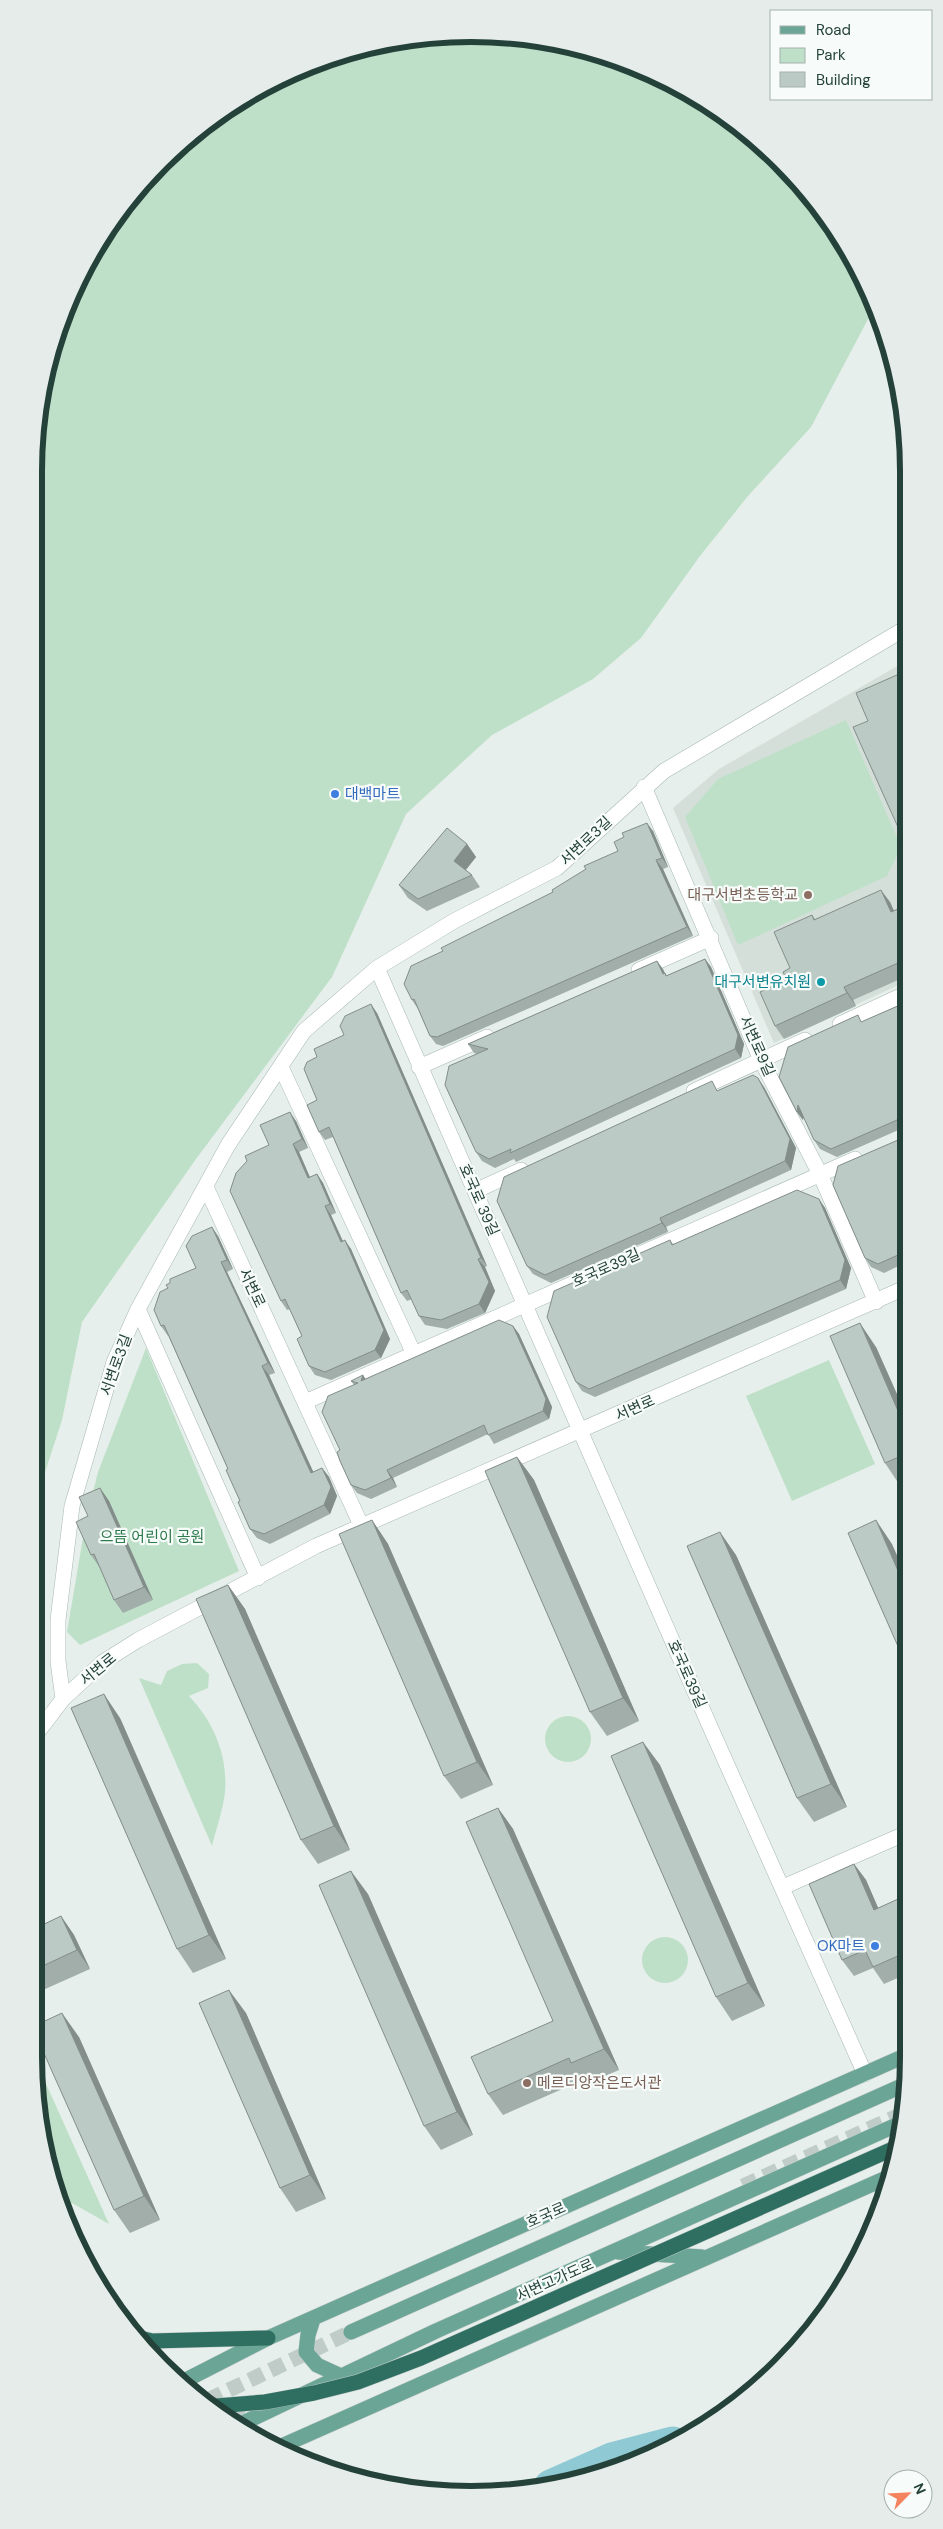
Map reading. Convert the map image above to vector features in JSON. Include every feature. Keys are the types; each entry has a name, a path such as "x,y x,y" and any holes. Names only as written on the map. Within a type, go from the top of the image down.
{"highway":[{"name":"서변고가도로","path":"221,2406 265,2402 314,2393 367,2379 421,2358 890,2151"},
{"path":"149,2340 268,2338"}],"main road":[{"name":"호국로","path":"188,2379 268,2338 900,2058"},
{"name":"호국로","path":"351,2332 900,2087"},
{"path":"246,2422 614,2251 895,2126"},
{"path":"287,2444 883,2179"},
{"path":"614,2251 705,2257"},
{"path":"313,2319 308,2335 306,2352 317,2365 341,2376"}],"street":[{"name":"서변로3길","path":"63,1699 58,1661 58,1620 72,1506 114,1362 138,1309 228,1145 304,1031 377,968 454,921 557,868 644,787 664,771 900,632"},
{"name":"서변로9길","path":"644,787 711,938 761,1060 820,1174 876,1302"},
{"path":"629,974 711,938"},
{"name":"호국로 39길","path":"377,968 581,1431"},
{"path":"681,1097 900,996"},
{"path":"419,1067 501,1030"},
{"path":"281,1067 414,1354"},
{"name":"호국로39길","path":"305,1402 872,1152"},
{"path":"475,1191 538,1163"},
{"name":"서변로","path":"206,1187 361,1525"},
{"name":"서변로","path":"42,1727 63,1699 103,1662 138,1640 316,1546 900,1291"},
{"path":"138,1309 258,1578"},
{"name":"호국로39길","path":"581,1431 865,2074"},
{"path":"783,1887 900,1836"}],"shaded area":[{"name":"대구서변초등학교","path":"900,664 900,984 774,1043 673,808 719,769"}],"green space":[{"path":"472,42 500,43 555,51 583,57 636,75 686,100 710,115 733,131 775,168 812,210 828,233 843,257 871,314 811,427 748,496 700,556 641,638 593,679 492,735 406,814 332,977 196,1159 82,1322 62,1420 42,1481 42,472 43,443 51,388 57,360 75,307 100,257 115,233 131,210 168,168 210,131 233,115 257,100 307,75 360,57 388,51 443,43"},
{"path":"846,720 900,845 900,849 887,876 738,945 685,817 718,779"},
{"name":"으뜸 어린이 공원","path":"146,1348 239,1571 80,1645 67,1632 86,1520 98,1472"},
{"path":"829,1360 875,1464 792,1501 746,1396"},
{"path":"197,1663 209,1674 208,1688 189,1696 206,1717 212,1728 218,1740 224,1765 225,1792 223,1806 212,1846 139,1678 161,1685 167,1671 182,1664"},
{"path":"568,1716 581,1720 587,1726 591,1739 587,1752 581,1758 568,1762 555,1758 549,1752 545,1739 549,1726 555,1720"},
{"path":"665,1937 678,1941 684,1947 688,1960 684,1973 678,1979 665,1983 652,1979 646,1973 642,1960 646,1947 652,1941"},
{"path":"43,2076 109,2224 67,2200 51,2141"}],"building":[{"path":"900,674 900,832 853,727 868,721 856,693"},
{"path":"647,823 662,858 656,860 687,927 437,1037 430,1036 414,999 412,1000 404,984 411,966 443,951 441,948 553,892 552,890 586,869 584,866 618,851 614,842 624,837 622,833"},
{"path":"447,828 467,844 454,861 472,875 418,899 399,885"},
{"path":"881,890 891,912 898,909 900,913 900,962 844,987 847,993 775,1026 760,992 787,980 783,972 790,968 774,932 812,915 814,920"},
{"path":"705,959 738,1035 735,1049 510,1153 511,1149 489,1159 476,1152 445,1085 449,1066 488,1049 468,1044 657,961 663,974 665,973 666,976"},
{"path":"371,1004 481,1258 478,1259 489,1282 479,1304 441,1320 419,1316 407,1290 401,1293 329,1127 319,1132 307,1105 317,1100 304,1069 307,1062 317,1057 314,1049 344,1035 340,1026 345,1016"},
{"path":"900,1005 900,1120 831,1149 814,1140 798,1105 797,1112 779,1077 788,1047 858,1015 861,1022"},
{"path":"753,1075 758,1078 790,1139 785,1161 660,1218 662,1223 545,1275 527,1266 497,1201 504,1177 712,1081 717,1091"},
{"path":"290,1112 302,1139 293,1144 308,1178 317,1174 330,1204 325,1206 341,1242 345,1240 384,1330 375,1350 325,1372 309,1366 297,1339 302,1336 285,1299 281,1301 230,1191 236,1173 247,1161 245,1156 269,1145 260,1125"},
{"path":"900,1139 900,1254 878,1264 865,1258 833,1185 838,1166"},
{"path":"797,1190 819,1199 845,1260 840,1280 589,1389 576,1382 547,1317 554,1291 670,1240 672,1245"},
{"path":"212,1227 227,1260 221,1262 268,1363 262,1366 311,1473 322,1468 331,1487 324,1505 264,1534 250,1529 226,1470 228,1469 164,1325 161,1326 154,1310 160,1292 168,1288 166,1285 170,1283 170,1279 196,1268 186,1246 192,1236"},
{"path":"499,1320 513,1326 546,1399 543,1411 488,1435 484,1425 387,1470 391,1478 365,1490 351,1485 337,1452 340,1450 322,1412 328,1396 358,1383 351,1381 363,1375 361,1381"},
{"path":"860,1323 900,1416 900,1456 885,1463 830,1336"},
{"path":"517,1457 623,1698 590,1712 485,1471"},
{"path":"100,1488 144,1587 114,1600 94,1554 91,1555 76,1522 88,1516 79,1497"},
{"path":"372,1520 477,1762 444,1776 339,1534"},
{"path":"876,1520 900,1576 900,1651 848,1533"},
{"path":"720,1532 831,1784 797,1798 687,1546"},
{"path":"228,1585 334,1826 301,1840 196,1599"},
{"path":"104,1694 209,1935 177,1949 71,1708"},
{"path":"643,1742 748,1983 716,1997 611,1756"},
{"path":"498,1808 604,2049 571,2063 569,2058 488,2094 471,2057 553,2021 466,1822"},
{"name":"OK마트","path":"854,1864 874,1910 900,1898 900,1955 873,1967 865,1950 842,1960 809,1884"},
{"path":"351,1871 457,2112 424,2126 319,1885"},
{"path":"61,1916 77,1950 42,1966 42,1925"},
{"path":"229,1990 310,2175 280,2188 199,2003"},
{"path":"62,2013 144,2196 114,2210 42,2049 42,2022"}],"waterway":[{"path":"589,2470 612,2460 637,2453"}],"tunnel":[{"path":"743,2186 896,2117"},
{"path":"211,2399 351,2332"},
{"path":"238,2417 256,2409"}],"place":[{"name":"대백마트","path":"335,794"},
{"name":"대구서변초등학교","path":"808,895"},
{"name":"대구서변유치원","path":"821,982"},
{"name":"OK마트","path":"875,1946"},
{"name":"메르디앙작은도서관","path":"527,2083"}]}
